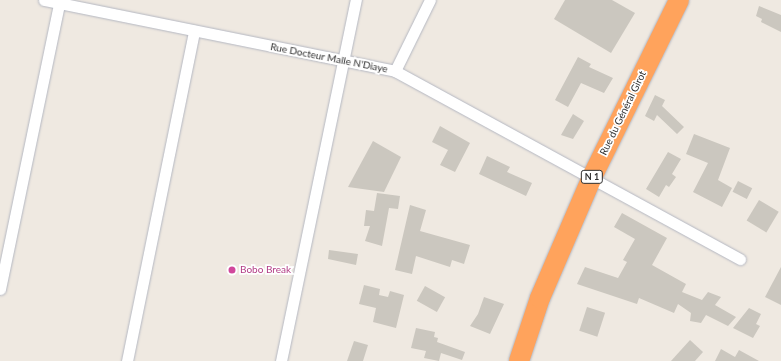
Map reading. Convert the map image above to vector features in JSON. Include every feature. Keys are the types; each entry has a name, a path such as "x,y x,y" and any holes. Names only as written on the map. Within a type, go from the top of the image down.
{"highway":[{"name":"Rue du Général Girot","path":"519,361 540,298 592,177 679,0"}],"street":[{"name":"Rue Docteur Malle N'Diaye","path":"44,0 194,31 343,59 395,71 592,177 628,200 740,259"},
{"path":"281,361 356,0"},
{"path":"395,71 430,0"},
{"path":"0,289 59,3"},
{"path":"127,361 194,31"}],"building":[{"path":"565,0 612,0 635,13 611,53 554,19"},
{"path":"759,6 781,15 781,32 761,22 762,19 756,16"},
{"path":"578,57 591,64 589,67 613,78 604,93 581,83 568,107 555,100"},
{"path":"655,95 665,100 662,106 684,127 677,134 657,115 654,121 645,116"},
{"path":"573,114 584,121 573,139 561,135"},
{"path":"440,126 470,143 455,172 440,165 448,150 432,142"},
{"path":"694,134 730,148 718,180 732,188 722,207 693,192 708,163 686,154"},
{"path":"373,141 401,157 384,192 348,187"},
{"path":"668,152 681,159 672,174 676,177 669,187 666,185 659,197 646,189"},
{"path":"487,156 510,167 507,172 532,183 526,196 479,174"},
{"path":"738,181 752,188 747,199 733,192"},
{"path":"377,193 400,196 398,209 389,208 382,246 365,241 370,226 364,226 366,210 374,211"},
{"path":"759,200 779,212 766,232 747,221"},
{"path":"410,205 426,210 420,231 470,245 464,264 452,260 450,267 416,256 412,274 395,270"},
{"path":"622,213 667,238 652,265 686,284 682,292 702,300 708,292 721,297 715,305 736,317 728,326 706,315 701,323 690,321 691,313 678,304 674,313 639,298 637,304 577,284 585,267 618,278 627,262 623,260 635,239 614,227"},
{"path":"329,250 358,254 356,265 328,259"},
{"path":"781,267 781,305 765,297"},
{"path":"364,285 380,289 379,295 388,297 390,291 404,295 396,328 373,322 376,308 359,304"},
{"path":"425,286 445,297 437,312 417,301"},
{"path":"484,297 504,304 490,334 470,326 478,314"},
{"path":"587,307 605,313 597,337 579,331"},
{"path":"749,308 761,314 756,324 760,326 753,338 733,328"},
{"path":"416,328 435,332 434,337 438,338 437,342 465,352 462,360 441,353 439,361 424,358 426,351 411,348"},
{"path":"690,340 703,352 695,361 671,361"},
{"path":"354,341 368,345 363,361 347,361"},
{"path":"721,349 735,357 739,350 759,361 715,361"}],"place":[{"name":"Bobo Break","path":"232,270"}]}
